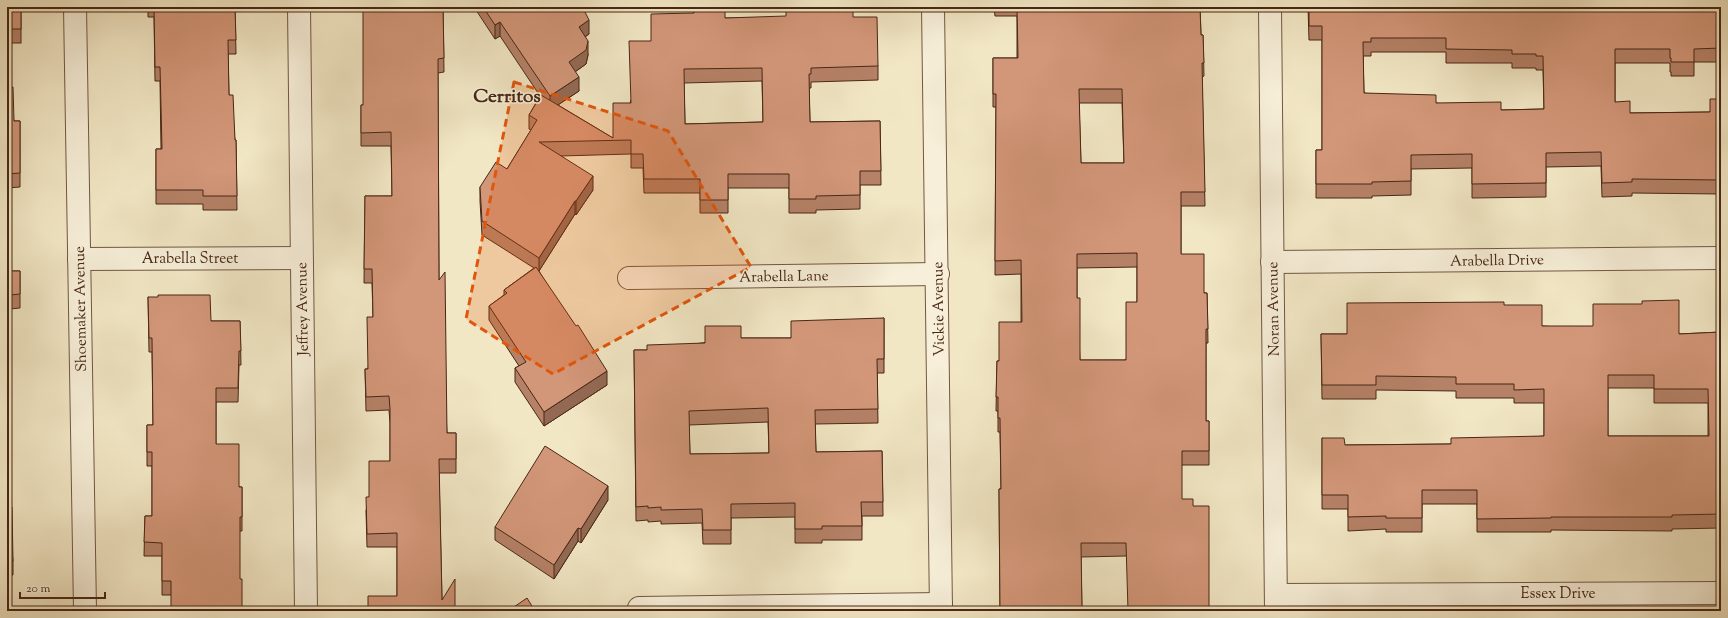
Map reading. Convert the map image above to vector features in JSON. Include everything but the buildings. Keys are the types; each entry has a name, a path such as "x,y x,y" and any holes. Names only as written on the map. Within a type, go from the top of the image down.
{"street":[{"name":"Shoemaker Avenue","path":"75,7 85,611"},
{"name":"Jeffrey Avenue","path":"299,7 306,611"},
{"name":"Vickie Avenue","path":"933,7 938,274 941,607"},
{"name":"Noran Avenue","path":"1270,7 1276,603"},
{"name":"Arabella Street","path":"79,260 301,258"},
{"name":"Arabella Drive","path":"1272,262 1721,258"},
{"name":"Arabella Lane","path":"629,278 938,274"},
{"name":"Essex Drive","path":"1276,603 1721,593"},
{"path":"639,608 941,607"}],"highlighted area":[{"path":"514,82 668,131 751,267 553,374 466,319"}],"district":[{"name":"Cerritos","path":"507,95"}]}
